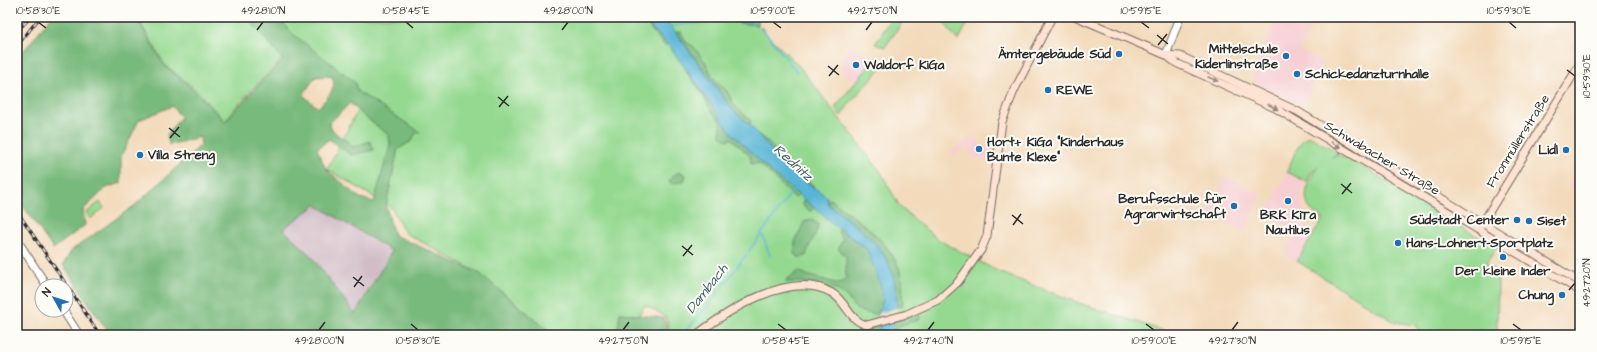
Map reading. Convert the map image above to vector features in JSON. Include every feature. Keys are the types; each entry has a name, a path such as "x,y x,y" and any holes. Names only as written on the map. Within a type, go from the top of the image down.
{"main road":[{"path":"696,335 760,296 775,289 794,286 809,286 827,291 839,299 855,320 867,325 930,305 947,294 958,282 981,250 987,236 1002,122 1014,91 1052,17"},
{"name":"Schwabacher Straße","path":"1077,17 1166,54 1180,56 1297,111 1580,282"},
{"name":"Schwabacher Straße","path":"1166,54 1176,63 1242,91 1280,110 1478,231 1580,291"},
{"name":"Fronmüllerstraße","path":"1478,231 1580,64"}],"street":[{"path":"1166,54 1180,17"},
{"path":"17,240 41,278"},
{"path":"68,318 79,335"}],"shaded area":[{"name":"Mittelschule Kiderlinstraße","path":"1262,17 1315,17 1300,50 1323,62 1306,101 1297,103 1254,82 1252,76 1274,22"},
{"name":"Waldorf KiGa","path":"849,46 875,57 873,64 855,84 839,67"},
{"name":"Hort+ KiGa \"Kinderhaus Bunte Klexe\"","path":"974,136 983,147 990,148 988,160 979,158 976,160 967,147 954,156 951,151"},
{"path":"1580,168 1580,194 1568,187"},
{"name":"BRK KiTa Nautilus","path":"1286,173 1306,183 1302,192 1305,214 1295,230 1266,216"},
{"name":"Berufsschule für Agrarwirtschaft","path":"1225,176 1262,195 1245,232 1207,214"},
{"path":"316,205 392,251 355,314 312,257 283,229"},
{"path":"1302,224 1315,231 1296,262 1284,255"}],"green space":[{"path":"51,17 136,17 164,65 193,89 225,122 242,102 283,60 247,17 278,17 293,34 355,82 357,91 420,132 415,134 412,141 398,149 386,206 394,235 479,273 554,335 110,335 74,281 74,278 72,278 63,265 72,250 134,206 201,145 200,137 169,145 167,135 181,117 172,106 139,120 121,157 121,183 106,188 83,210 85,225 53,249 17,197 17,59","holes":["331,76 333,80 333,89 318,108 303,95 315,77","350,103 365,117 389,135 390,145 374,202 360,198 326,169 317,149 329,139 351,155 374,150 370,141 353,147 346,140 337,135 329,124","316,205 392,251 355,314 312,257 283,229"]},
{"path":"137,17 759,17 757,25 798,65 880,171 900,207 937,239 1001,273 1079,303 1176,335 672,335 666,317 645,305 639,315 620,313 617,335 554,335 479,273 405,233 392,208 327,169 363,100 297,44 241,101 225,121 194,88 165,65"},
{"path":"629,17 641,17 667,44 665,46 649,27 640,21"},
{"path":"738,17 759,17 758,25 739,23"},
{"path":"892,17 906,17 885,47 875,44"},
{"path":"940,17 971,17 958,41"},
{"path":"676,32 681,32 687,43 693,46 706,63 712,76 727,91 734,105 751,121 750,125 734,111"},
{"path":"877,57 885,64 849,104 841,116 835,107"},
{"path":"685,67 732,134 799,195 795,198 762,166 757,163 751,164 750,156 732,139 726,140 721,136 720,121 688,75"},
{"path":"760,135 774,148 787,165 812,184 815,189 786,167 759,136"},
{"name":"Hans-Lohnert-Sportplatz","path":"1309,136 1339,153 1332,157 1338,155 1353,161 1496,248 1486,264 1498,273 1497,335 1418,335 1417,325 1395,322 1297,261 1323,219 1308,206 1306,195 1309,183 1318,167 1311,173 1307,182 1287,172 1302,141"},
{"path":"1366,158 1390,170 1422,190 1397,178"},
{"path":"680,172 686,175 684,181 672,184 669,181 673,175"},
{"path":"804,199 814,208 811,211 806,209 802,204"},
{"path":"830,199 872,232 882,241 890,252 897,263 901,275 903,306 897,307 894,277 870,238 828,204"},
{"path":"100,202 104,208 90,219 86,213"},
{"path":"811,219 818,224 818,228 806,256 800,258 794,254 795,242 804,222"},
{"path":"839,229 867,249 875,266 881,286 883,300 878,314 866,313 857,310 845,295 832,288 809,283 786,282 786,280 799,271 807,275 839,284 846,278 846,256 838,249 843,239 838,232"},
{"path":"1494,233 1566,277 1565,279 1492,235"},
{"path":"620,313 664,318 670,335 617,335"},
{"path":"919,313 920,319 899,326 896,332 898,335 894,335 892,327 894,321"},
{"path":"879,326 884,335 870,335 866,330"}],"water":[{"path":"641,17 664,17 734,111 750,125 786,167 827,197 828,204 858,227 884,255 890,266 895,281 897,306 893,326 894,335 880,335 878,314 883,300 881,286 867,249 837,227 772,173 732,134 671,48"}],"pier":[{"path":"898,308 896,320 877,323 879,313"}],"waterway":[{"path":"670,26 731,19 757,23"},
{"path":"761,27 797,72"},
{"name":"Dambach","path":"749,251 793,190"},
{"path":"762,234 770,256"},
{"name":"Dambach","path":"682,335 710,304 746,255"}],"railway":[{"path":"17,31 31,17"},
{"path":"17,46 40,17"},
{"path":"17,211 100,335"}],"place":[{"name":"Ämtergebäude Süd","path":"1119,54"},
{"name":"Mittelschule Kiderlinstraße","path":"1286,56"},
{"name":"Waldorf KiGa","path":"856,65"},
{"name":"Schickedanzturnhalle","path":"1297,74"},
{"name":"REWE","path":"1048,90"},
{"name":"Hort+ KiGa \"Kinderhaus Bunte Klexe\"","path":"979,149"},
{"name":"Lidl","path":"1566,150"},
{"name":"Villa Streng","path":"140,155"},
{"name":"BRK KiTa Nautilus","path":"1288,201"},
{"name":"Berufsschule für Agrarwirtschaft","path":"1234,206"},
{"name":"Südstadt Center","path":"1517,220"},
{"name":"Siset","path":"1529,221"},
{"name":"Hans-Lohnert-Sportplatz","path":"1398,243"},
{"name":"Der kleine Inder","path":"1503,257"},
{"name":"Chung","path":"1562,295"}],"water label":[{"name":"Rednitz","path":"793,163"}]}
